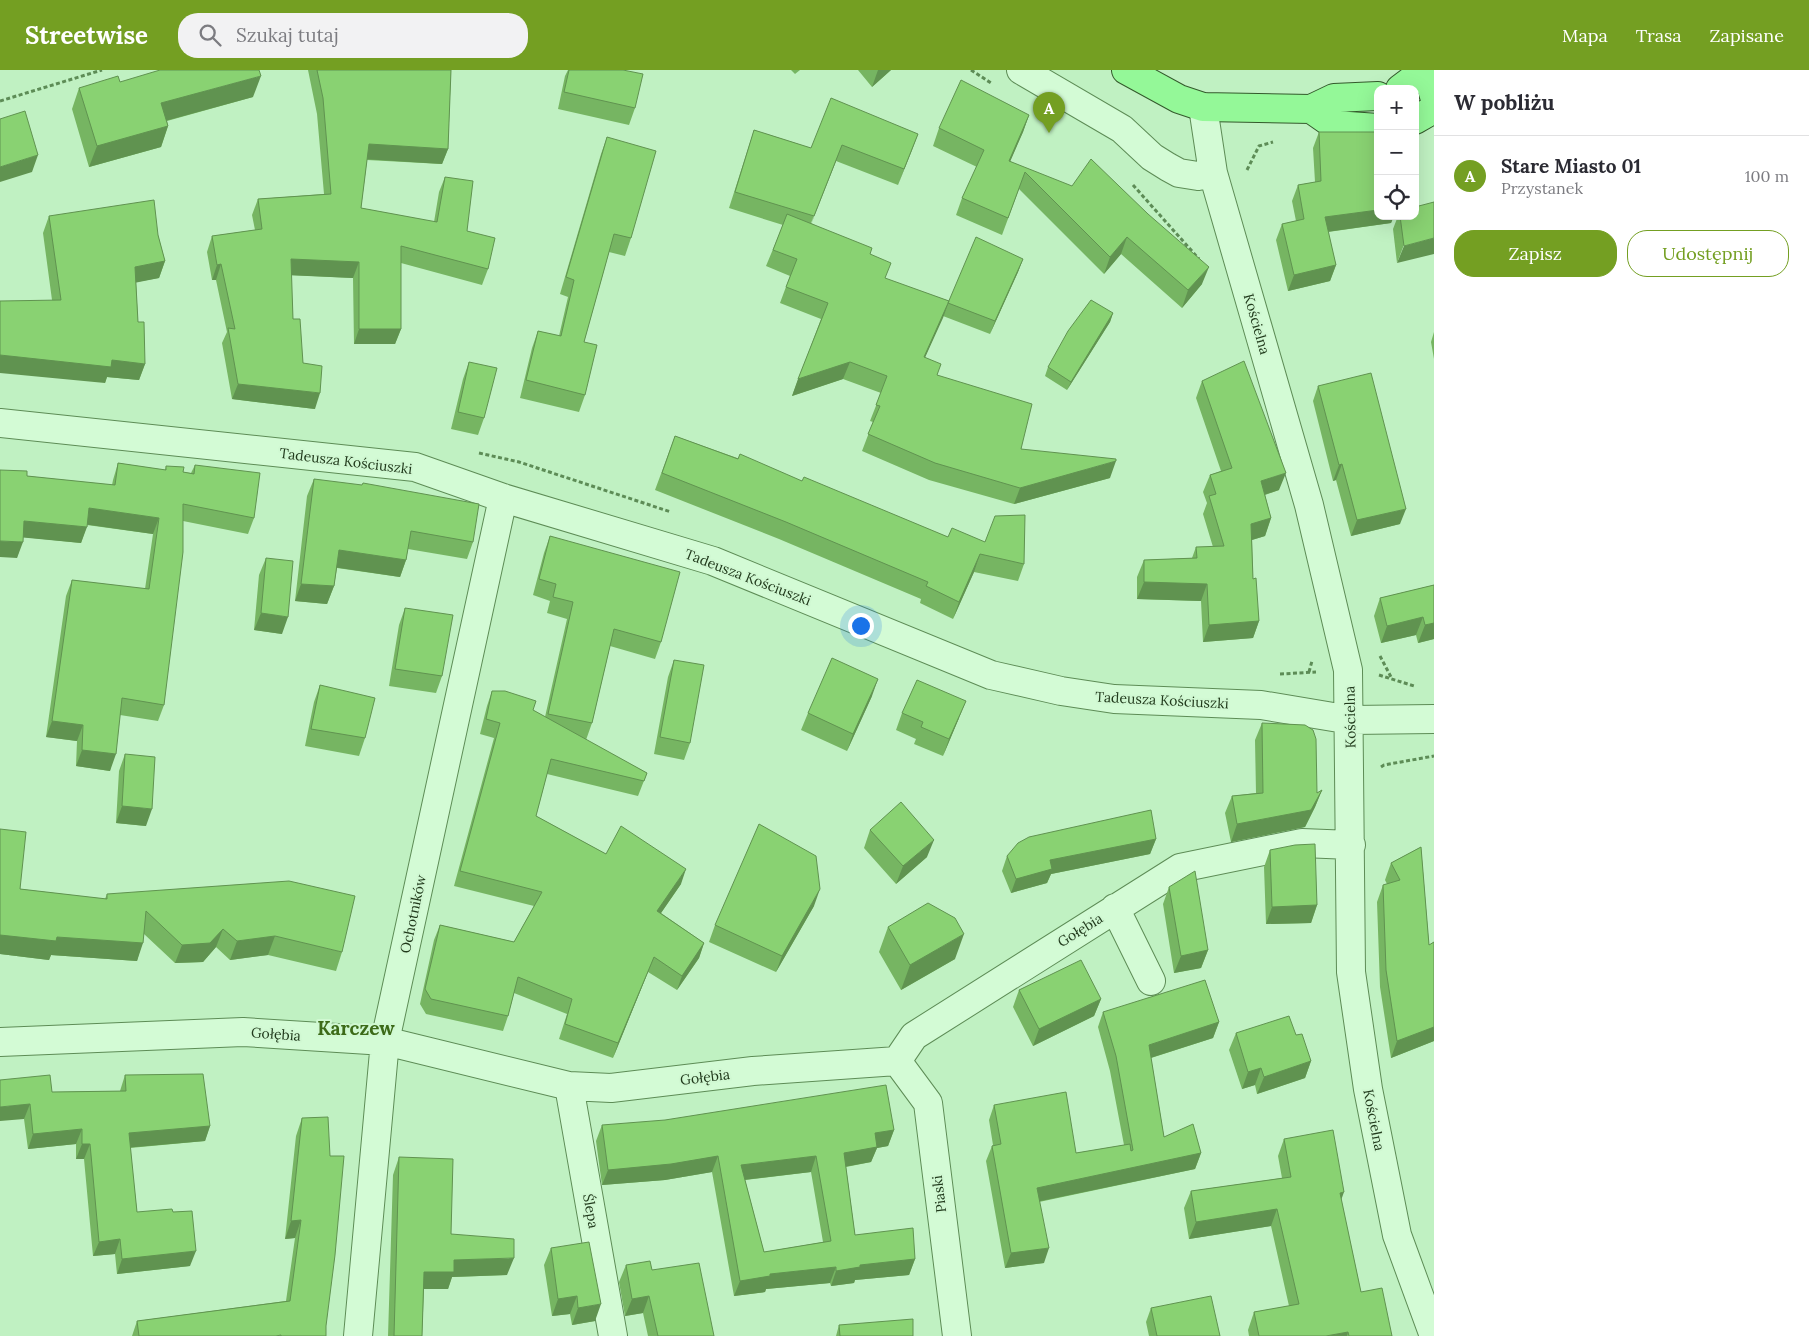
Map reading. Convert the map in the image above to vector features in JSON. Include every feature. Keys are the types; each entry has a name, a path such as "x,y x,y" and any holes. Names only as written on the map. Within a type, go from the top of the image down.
{"main road":[{"path":"1126,70 1179,99 1203,106 1311,108 1334,98 1374,96"},
{"path":"1405,85 1426,70 1434,96"},
{"path":"1311,108 1334,125 1374,128"},
{"path":"1419,118 1434,109"}],"street":[{"path":"1021,70 1122,129 1152,157 1179,173 1198,176 1213,173"},
{"name":"Kościelna","path":"1203,106 1213,173 1310,505 1348,670 1351,720 1352,972 1368,1089 1397,1234 1434,1336"},
{"name":"Tadeusza Kościuszki","path":"0,423 415,467 503,498 714,561 991,675 1114,700 1261,705 1351,720 1434,719"},
{"name":"Ochotników","path":"358,1336 385,1041 503,498"},
{"name":"Gołębia","path":"0,1042 243,1032 385,1041 569,1086 611,1088 753,1071 897,1061 914,1036 1180,868 1302,843 1351,845"},
{"path":"1114,908 1151,981"},
{"name":"Piaski","path":"897,1061 928,1103 957,1336"},
{"name":"Ślepa","path":"569,1086 613,1336"}],"path":[{"path":"0,101 102,70"},
{"path":"972,70 996,86"},
{"path":"1249,178 1247,169 1260,146 1275,141"},
{"path":"1131,183 1202,263"},
{"path":"1378,648 1391,677"},
{"path":"1309,672 1313,656"}],"building":[{"path":"160,70 259,70 261,76 161,103 168,126 97,146 79,88 118,76 120,82"},
{"path":"317,70 451,70 448,149 369,144 361,208 437,222 445,177 473,181 467,231 495,238 488,269 401,246 401,329 359,329 359,262 291,259 293,319 300,319 303,363 322,366 320,393 238,384 228,328 235,329 221,264 217,265 212,236 262,229 258,199 331,194 323,98"},
{"path":"569,70 623,70 643,74 635,108 564,92"},
{"path":"961,80 1029,115 1009,161 1072,186 1091,159 1148,214 1209,267 1188,290 1127,237 1110,257 1025,172 1008,218 962,198 984,150 939,128"},
{"path":"831,98 918,134 904,169 842,145 814,216 735,192 754,130 811,148"},
{"path":"25,111 38,155 0,167 0,119"},
{"path":"1319,132 1374,132 1374,211 1325,217 1336,265 1294,275 1282,224 1304,219 1298,185 1321,181"},
{"path":"607,137 656,151 631,238 614,234 584,342 597,345 585,395 526,380 538,331 561,336 574,280 566,277"},
{"path":"154,200 158,235 165,261 135,267 138,322 144,322 145,364 112,360 111,367 0,355 0,301 61,300 49,216"},
{"path":"1434,202 1434,238 1404,246 1401,220 1419,220 1419,206"},
{"path":"787,214 872,248 870,254 891,263 885,278 949,301 924,357 941,364 937,375 1032,404 1021,449 1116,459 1116,461 1020,488 935,463 868,434 880,406 876,405 887,376 850,362 798,379 828,303 786,287 797,259 773,250"},
{"path":"976,237 1023,259 995,321 948,303"},
{"path":"1091,300 1113,313 1071,382 1048,367 1068,331"},
{"path":"1244,361 1286,473 1261,481 1271,518 1251,524 1253,579 1256,578 1259,621 1209,625 1207,584 1144,582 1144,560 1197,558 1196,547 1224,546 1209,496 1216,494 1210,475 1232,468 1202,381"},
{"path":"469,362 497,368 484,418 458,412"},
{"path":"1371,373 1406,509 1357,520 1342,464 1339,465 1318,386"},
{"path":"675,436 738,459 740,454 802,481 804,477 948,537 952,528 985,542 995,516 1025,515 1024,564 980,554 959,602 926,586 928,582 786,522 662,473"},
{"path":"118,463 166,470 166,466 184,467 183,472 194,474 195,465 260,473 254,518 183,504 183,552 164,705 122,698 116,754 82,750 83,725 52,721 72,580 149,589 159,518 89,508 87,527 24,521 23,542 0,541 0,470 27,471 27,476 115,485"},
{"path":"314,479 362,485 363,483 479,504 473,542 411,531 406,560 339,550 334,586 301,584"},
{"path":"550,536 680,572 661,642 614,629 592,723 548,714 573,602 553,597 556,584 539,579"},
{"path":"266,558 293,561 288,617 261,613"},
{"path":"1434,585 1434,623 1425,625 1423,617 1387,626 1380,598"},
{"path":"405,608 453,615 442,676 395,669"},
{"path":"832,658 878,679 853,734 808,713"},
{"path":"674,660 704,665 690,743 660,737"},
{"path":"917,680 966,701 949,739 921,727 923,722 902,713"},
{"path":"320,685 375,698 365,738 311,729"},
{"path":"492,691 505,691 536,701 533,710 647,773 644,781 551,759 536,816 606,854 621,826 686,869 657,911 704,943 682,976 654,957 618,1043 565,1024 572,999 518,977 508,1016 431,999 425,989 440,925 514,942 542,892 460,871 500,723 486,719"},
{"path":"1262,723 1305,725 1313,730 1316,739 1317,793 1322,790 1311,810 1237,824 1232,796 1263,793"},
{"path":"125,754 155,757 152,809 122,806"},
{"path":"901,802 934,840 903,866 870,830"},
{"path":"1151,810 1156,839 1050,860 1052,869 1016,879 1007,856 1018,843 1029,837"},
{"path":"759,824 816,856 820,889 782,956 715,925"},
{"path":"0,829 26,832 20,889 107,899 107,894 289,881 355,896 342,952 275,936 237,941 223,929 210,943 182,945 146,911 143,943 57,937 56,941 0,935"},
{"path":"1315,844 1317,905 1272,907 1270,850 1295,845"},
{"path":"1421,847 1429,945 1434,942 1434,1027 1397,1041 1386,970 1383,885 1400,880 1391,863"},
{"path":"1195,871 1208,950 1181,956 1169,887"},
{"path":"928,903 955,918 964,934 910,965 888,927"},
{"path":"1081,960 1101,999 1039,1029 1019,990"},
{"path":"1205,980 1219,1022 1149,1045 1164,1137 1193,1124 1201,1153 1037,1188 1049,1248 1011,1253 992,1146 1001,1144 994,1105 1066,1092 1076,1153 1130,1144 1131,1151 1133,1150 1116,1056 1103,1012"},
{"path":"1289,1016 1296,1035 1302,1034 1311,1061 1264,1077 1261,1068 1248,1072 1236,1033"},
{"path":"203,1074 210,1126 129,1133 137,1212 172,1209 173,1212 192,1211 196,1251 122,1259 120,1239 99,1242 90,1144 82,1144 82,1129 33,1134 30,1104 0,1107 0,1080 50,1075 52,1092 126,1091 125,1075"},
{"path":"886,1085 894,1130 875,1133 877,1147 844,1153 855,1235 913,1228 915,1259 860,1265 860,1267 836,1271 836,1267 770,1274 770,1276 740,1281 718,1156 671,1164 608,1170 602,1125 665,1120","holes":["816,1156 831,1241 764,1252 741,1165"]},
{"path":"328,1117 330,1156 344,1156 326,1336 139,1336 137,1321 290,1301 301,1220 291,1221 302,1118"},
{"path":"1333,1130 1344,1192 1340,1193 1361,1292 1382,1288 1392,1336 1349,1336 1348,1332 1326,1336 1259,1336 1254,1312 1299,1304 1277,1209 1196,1222 1191,1191 1291,1177 1284,1139"},
{"path":"399,1157 453,1159 451,1234 514,1239 514,1258 454,1260 454,1272 424,1272 422,1336 394,1336"},
{"path":"589,1242 601,1304 578,1308 577,1296 558,1299 551,1248"},
{"path":"650,1261 652,1270 699,1263 714,1336 658,1336 649,1296 632,1299 626,1265"},
{"path":"1211,1296 1220,1336 1157,1336 1151,1308"},
{"path":"913,1319 913,1336 840,1336 839,1325"}],"place":[{"name":"Stare Miasto 01","path":"1049,133"}],"district":[{"name":"Karczew","path":"356,1028"}]}
